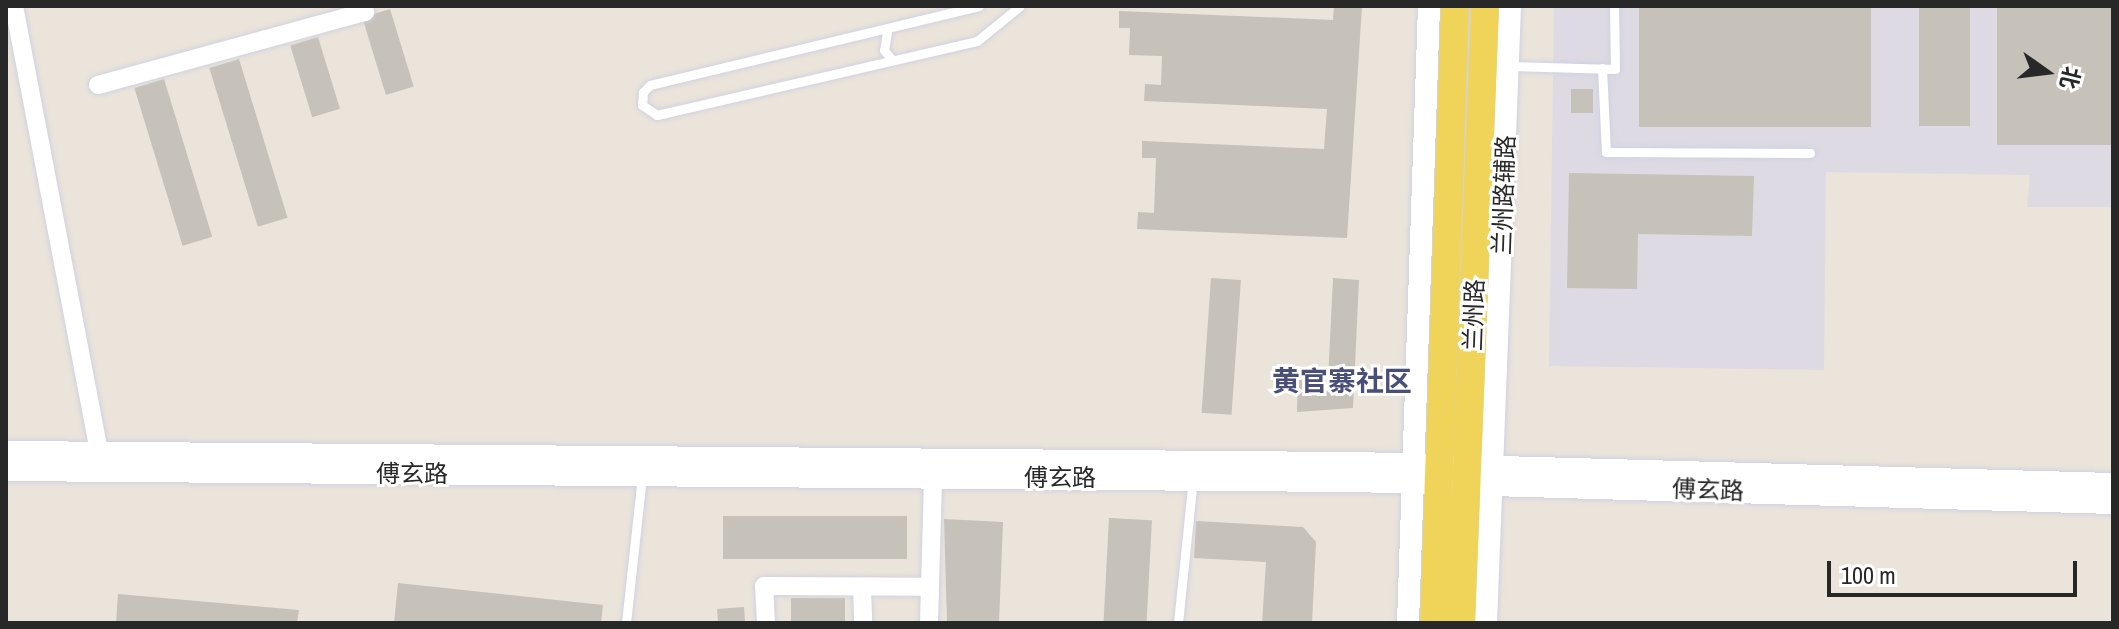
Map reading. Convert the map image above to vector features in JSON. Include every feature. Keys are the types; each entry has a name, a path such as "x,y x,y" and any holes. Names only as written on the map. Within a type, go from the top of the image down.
{"main road":[{"name":"兰州路","path":"1455,6 1455,473 1461,623"},
{"name":"兰州路","path":"1434,623 1455,473 1495,66 1485,6"}],"street":[{"path":"14,6 99,453"},
{"path":"98,85 365,12 363,6"},
{"path":"1429,6 1455,473 1486,623"},
{"path":"1495,66 1510,6"},
{"name":"傅玄路","path":"6,452 2113,484"},
{"name":"傅玄路","path":"6,470 1193,479 1455,473 2113,503"},
{"path":"1408,623 1455,473"},
{"path":"929,623 933,477"},
{"path":"766,623 764,586 928,587"},
{"path":"862,587 863,623"}],"lane":[{"path":"979,6 887,32 650,85 641,101 648,112 657,115 977,41 1020,6"},
{"path":"1495,66 1615,69 1614,6"},
{"path":"887,32 884,50 892,60"},
{"path":"1602,68 1606,152 1810,153"},
{"path":"626,623 642,475"},
{"path":"1178,623 1193,479"}],"shaded area":[{"path":"1554,6 2113,6 2113,207 2027,207 2030,175 1826,172 1824,370 1549,366"}],"building":[{"path":"1334,6 1362,6 1347,238 1137,229 1138,212 1154,213 1156,158 1142,158 1142,141 1324,149 1327,109 1144,101 1145,84 1161,85 1162,56 1129,55 1130,28 1119,28 1119,11 1333,20"},
{"path":"1639,6 1871,6 1871,127 1639,127"},
{"path":"1919,6 1970,6 1970,126 1919,126"},
{"path":"1997,6 2113,6 2113,145 1997,145"},
{"path":"390,9 414,86 386,95 362,17"},
{"path":"318,37 340,109 312,117 290,45"},
{"path":"239,59 288,218 258,227 209,68"},
{"path":"164,79 212,237 183,246 134,88"},
{"path":"1571,89 1593,89 1593,113 1571,113"},
{"path":"1569,173 1754,176 1752,236 1638,234 1637,289 1567,288"},
{"path":"1211,278 1241,280 1232,415 1202,413"},
{"path":"1333,278 1359,280 1353,408 1297,412 1298,379 1328,380"},
{"path":"723,516 907,516 907,559 723,559"},
{"path":"1109,518 1152,520 1147,623 1104,623"},
{"path":"944,519 1003,522 999,623 947,623"},
{"path":"1196,521 1303,527 1316,542 1312,623 1262,623 1266,562 1194,558"},
{"path":"398,583 603,605 601,623 394,623"},
{"path":"118,594 299,610 297,623 116,623"},
{"path":"791,598 845,598 845,623 791,623"},
{"path":"744,607 745,623 718,623 717,609"}],"district":[{"name":"黄官寨社区","path":"1342,381"}]}
